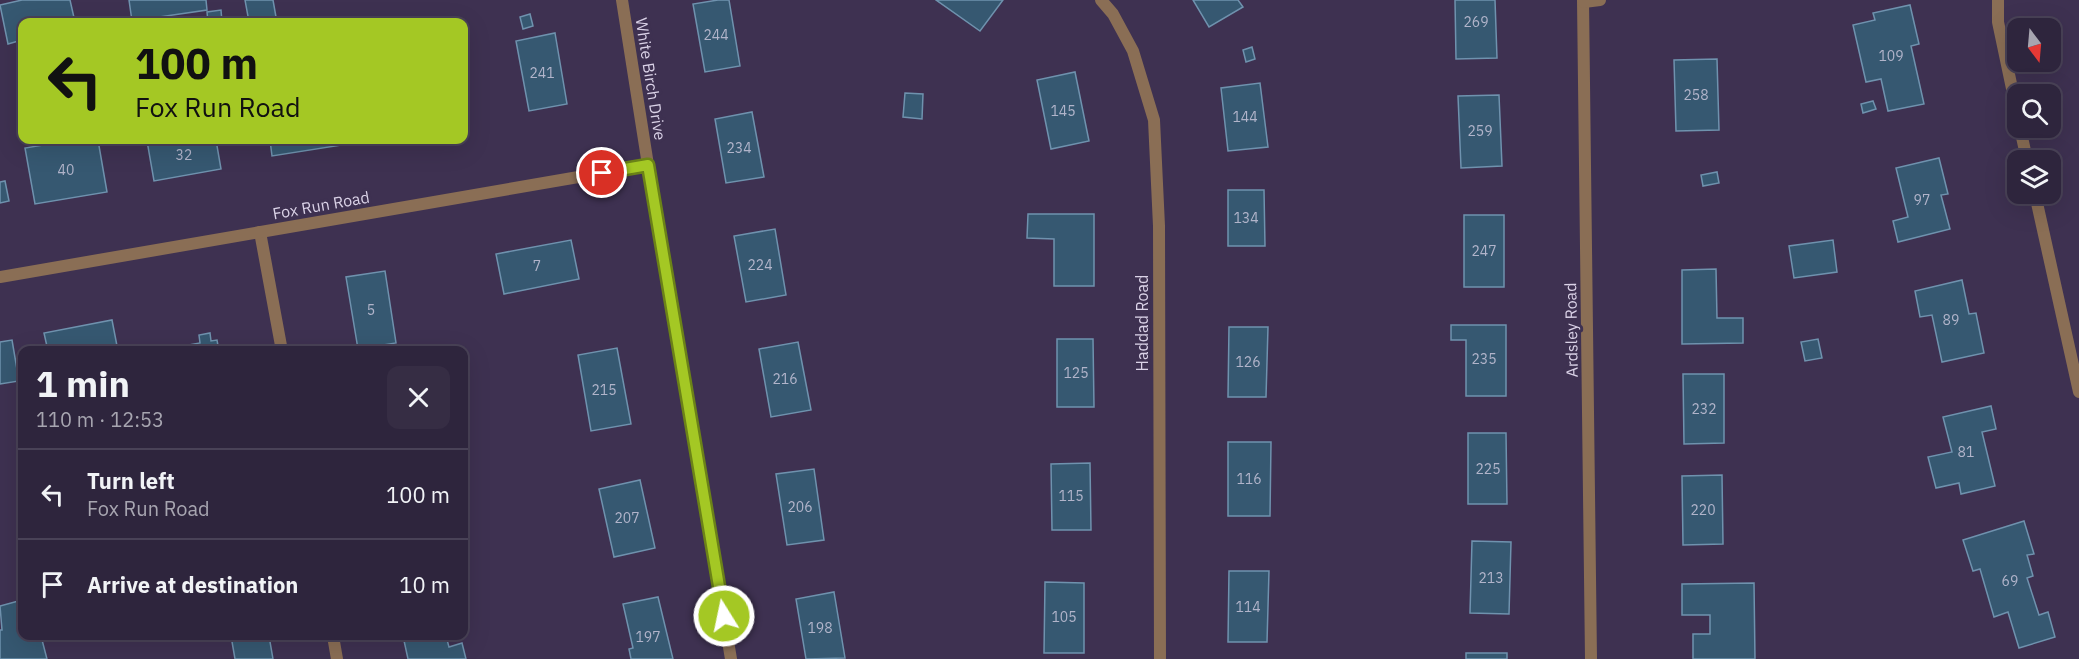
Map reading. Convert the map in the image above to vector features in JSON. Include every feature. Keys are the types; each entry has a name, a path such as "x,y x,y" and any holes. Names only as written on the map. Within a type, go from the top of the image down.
{"street":[{"name":"White Birch Drive","path":"622,0 731,659"},
{"name":"Haddad Road","path":"1101,0 1113,14 1133,51 1154,120 1159,226 1160,659"},
{"path":"1584,1 1600,0"},
{"path":"1998,0 1998,22 2011,84"},
{"name":"Ardsley Road","path":"1584,1 1591,659"},
{"name":"Fox Run Road","path":"0,277 648,165"},
{"path":"2037,204 2079,392"},
{"path":"260,232 281,346"},
{"path":"334,640 337,659"}],"building":[{"path":"22,0 70,0 74,18 18,18 18,41 8,44 0,5"},
{"path":"129,0 206,0 207,10 152,18 132,18"},
{"path":"245,0 273,0 276,17 248,18"},
{"path":"729,0 740,66 705,72 693,4"},
{"path":"936,0 1003,0 980,31"},
{"path":"1193,0 1238,0 1243,7 1209,27"},
{"path":"1455,0 1495,0 1497,58 1456,59"},
{"path":"1910,5 1919,44 1911,46 1924,104 1888,111 1881,79 1866,82 1853,25 1875,20 1873,13"},
{"path":"221,10 222,18 208,18 207,12"},
{"path":"530,14 533,26 523,29 520,17"},
{"path":"555,33 567,104 529,111 516,41"},
{"path":"1252,47 1255,59 1246,62 1243,50"},
{"path":"1717,59 1719,130 1676,131 1674,60"},
{"path":"1075,72 1089,141 1051,149 1037,80"},
{"path":"1260,83 1268,147 1228,151 1221,88"},
{"path":"905,93 923,94 922,119 903,117"},
{"path":"1499,95 1502,166 1461,168 1458,96"},
{"path":"1873,101 1876,109 1863,113 1861,104"},
{"path":"752,112 764,177 726,183 715,119"},
{"path":"49,144 99,144 107,192 35,204 25,148"},
{"path":"148,144 217,144 221,169 154,181"},
{"path":"270,144 342,145 272,156"},
{"path":"1939,158 1948,194 1941,195 1950,229 1898,242 1893,221 1908,217 1896,168"},
{"path":"1717,172 1719,183 1703,186 1701,175"},
{"path":"5,181 9,201 0,203 0,182"},
{"path":"1228,190 1264,190 1265,246 1228,246"},
{"path":"1028,214 1094,214 1094,286 1054,286 1054,239 1027,238"},
{"path":"1464,215 1504,215 1504,287 1464,287"},
{"path":"775,229 786,295 746,302 734,236"},
{"path":"571,240 579,279 504,294 496,254"},
{"path":"1833,240 1837,272 1794,278 1789,246"},
{"path":"1716,269 1717,318 1743,318 1743,343 1682,344 1682,270"},
{"path":"385,271 396,343 358,346 346,277"},
{"path":"1962,280 1969,314 1976,313 1984,353 1942,362 1932,315 1920,317 1915,291"},
{"path":"112,320 117,346 47,346 44,333"},
{"path":"1451,325 1506,325 1506,396 1466,396 1466,340 1451,340"},
{"path":"1229,327 1268,327 1266,397 1228,397"},
{"path":"210,333 211,341 217,340 218,346 183,346 200,343 199,335"},
{"path":"1057,339 1093,339 1094,407 1057,407"},
{"path":"1818,339 1822,358 1805,361 1801,342"},
{"path":"12,340 18,381 0,384 0,342"},
{"path":"798,342 811,410 771,417 759,349"},
{"path":"617,348 631,424 591,431 578,355"},
{"path":"1683,374 1724,374 1724,443 1684,444"},
{"path":"1991,406 1996,429 1982,432 1995,486 1961,494 1959,483 1936,488 1928,457 1952,452 1943,417"},
{"path":"1468,433 1506,433 1507,504 1468,504"},
{"path":"1228,442 1271,442 1270,516 1228,516"},
{"path":"1090,463 1091,530 1052,530 1051,464"},
{"path":"814,469 824,540 787,545 776,474"},
{"path":"1722,475 1723,544 1683,545 1682,476"},
{"path":"640,480 655,548 614,557 599,489"},
{"path":"2024,521 2034,554 2027,555 2033,576 2027,578 2039,615 2048,612 2055,637 2019,648 2008,612 1994,617 1980,569 1973,571 1963,540"},
{"path":"1472,541 1511,542 1509,614 1470,613"},
{"path":"1229,571 1269,571 1267,642 1228,642"},
{"path":"1045,582 1084,583 1084,653 1044,653"},
{"path":"1754,583 1755,659 1693,659 1693,634 1710,634 1710,615 1682,615 1682,584"},
{"path":"834,592 845,658 806,659 796,599"},
{"path":"658,597 673,659 631,659 629,649 633,648 623,604"},
{"path":"18,601 18,640 42,640 47,659 0,659 0,630 2,630 0,606"},
{"path":"232,640 270,640 273,659 235,659"},
{"path":"404,640 447,640 449,647 462,643 466,659 408,659"},
{"path":"1466,653 1507,653 1507,659 1466,659"}],"route":[{"path":"602,173 648,165 724,616"}]}
